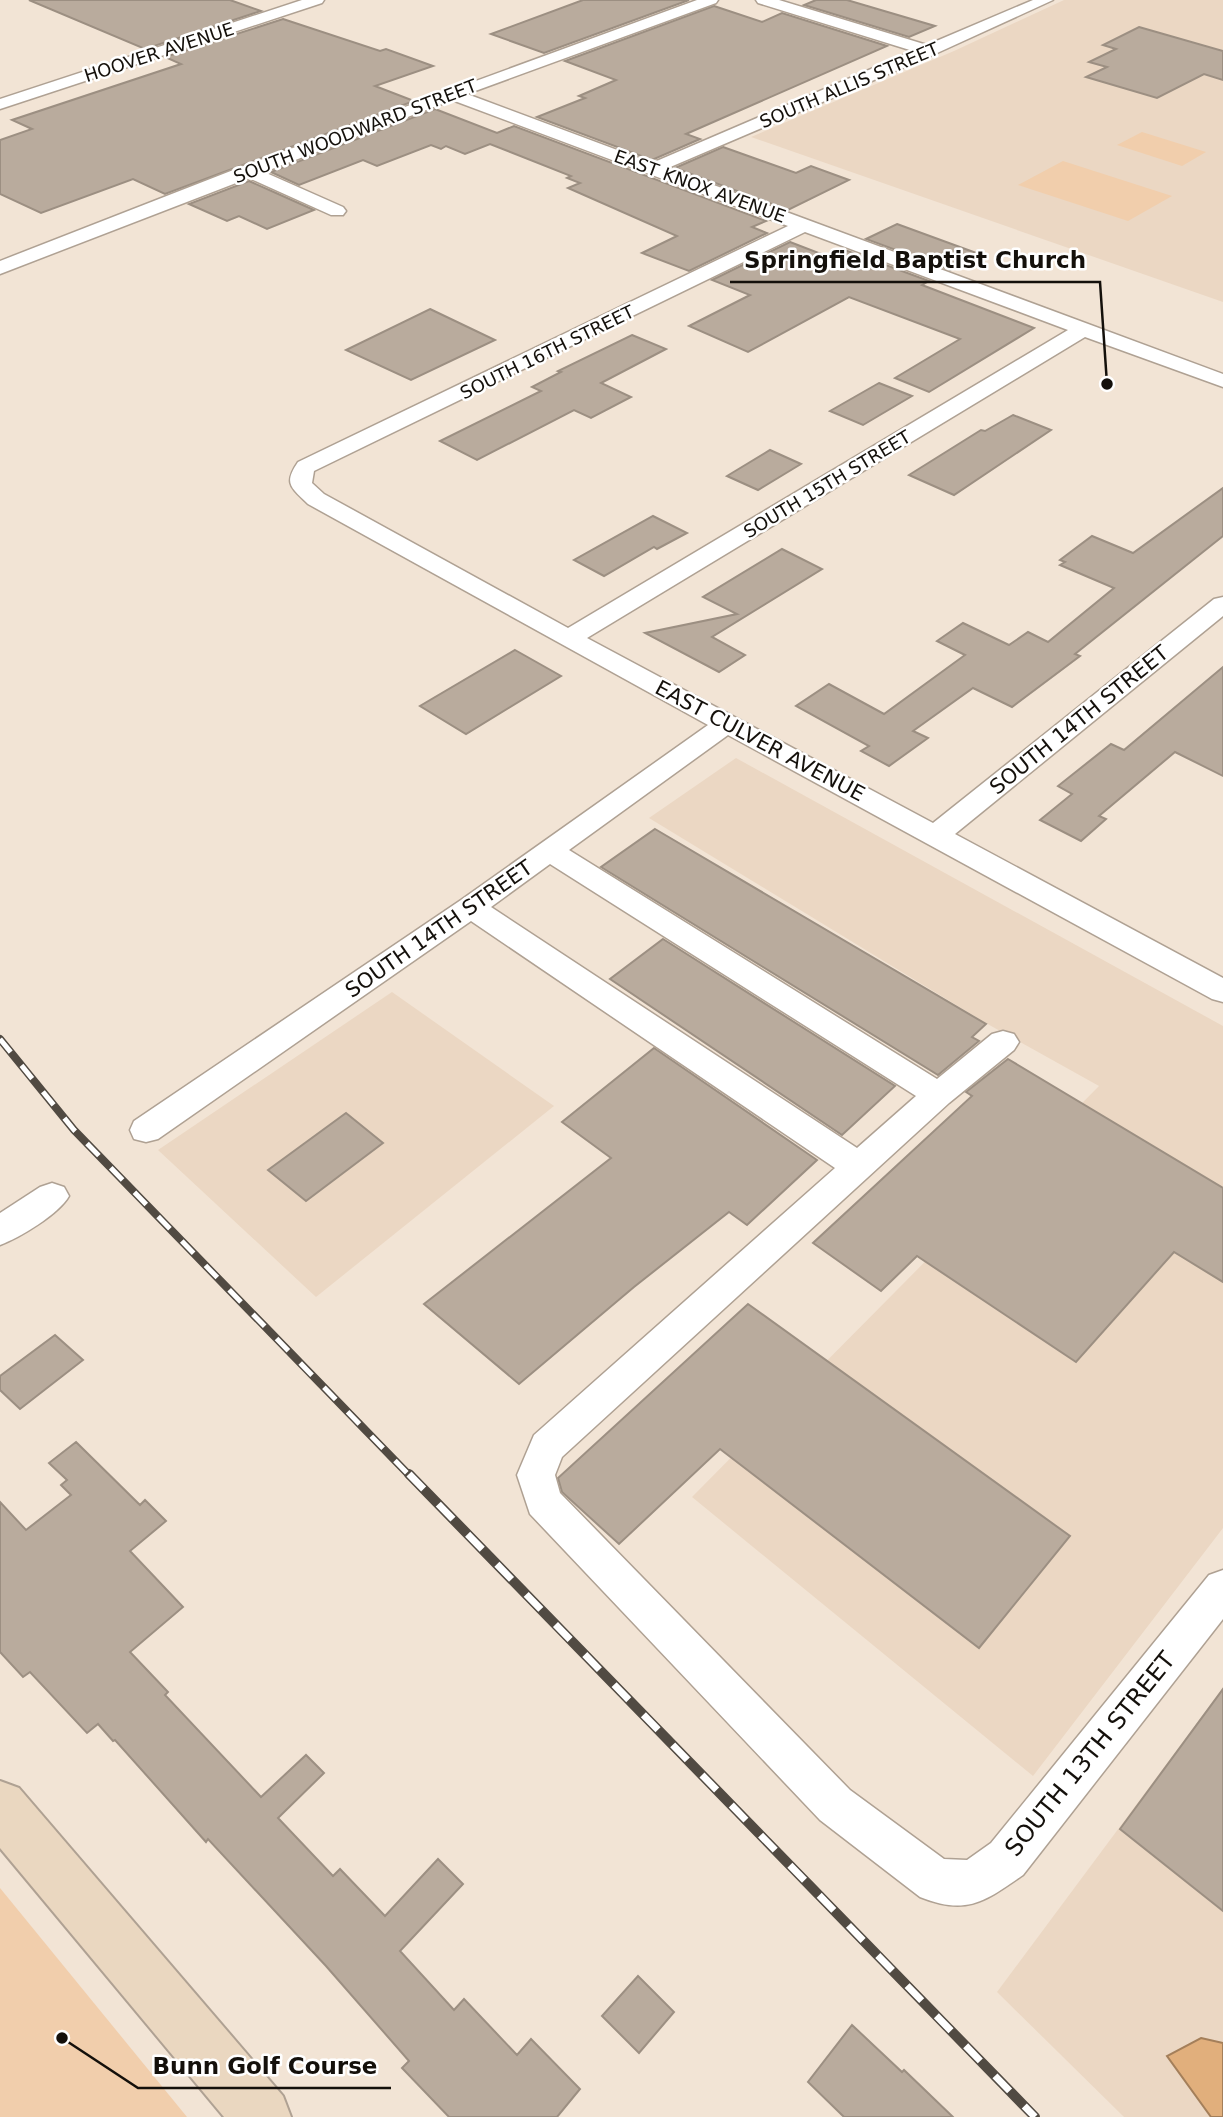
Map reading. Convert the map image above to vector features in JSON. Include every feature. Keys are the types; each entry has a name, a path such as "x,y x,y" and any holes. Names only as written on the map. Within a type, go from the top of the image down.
{"main road":[{"path":"0,1807 262,2117"}],"street":[{"name":"HOOVER AVENUE","path":"0,104 317,0"},
{"name":"SOUTH WOODWARD STREET","path":"0,268 452,94 711,0"},
{"path":"763,0 929,51"},
{"name":"SOUTH ALLIS STREET","path":"652,169 1046,0"},
{"name":"EAST KNOX AVENUE","path":"452,94 1223,381"},
{"path":"247,172 337,211"},
{"name":"SOUTH 16TH STREET","path":"301,485 300,477 306,467 804,225"},
{"name":"SOUTH 15TH STREET","path":"569,638 1084,329"},
{"name":"EAST CULVER AVENUE","path":"301,485 316,499 569,638 1223,991"},
{"name":"SOUTH 14TH STREET","path":"935,836 1223,604"},
{"name":"SOUTH 14TH STREET","path":"146,1129 471,907 728,723"},
{"path":"550,851 938,1095"},
{"path":"471,907 858,1166 1003,1042"},
{"name":"SOUTH 13TH STREET","path":"858,1166 547,1447 536,1475 544,1502 835,1805 936,1881 973,1883 1007,1858 1223,1588"},
{"path":"0,1231 52,1196"}],"shaded area":[{"path":"1064,0 1223,0 1223,302 751,137 954,51"},
{"path":"1142,132 1206,152 1182,166 1117,145"},
{"path":"1063,161 1172,196 1128,221 1018,185"},
{"path":"736,758 1223,1026 1223,1528 1033,1776 692,1497 1099,1086 984,1022 649,818"},
{"path":"392,992 554,1106 316,1297 158,1150"},
{"path":"1223,1688 1223,2117 1124,2117 997,1992"},
{"path":"0,1888 187,2117 0,2117"},
{"path":"1201,2038 1223,2043 1223,2117 1211,2117 1167,2056"}],"building":[{"path":"29,0 230,0 261,11 145,49"},
{"path":"583,0 689,0 544,53 491,34"},
{"path":"816,0 847,0 935,26 909,37 804,5"},
{"path":"714,6 762,22 782,13 887,46 686,134 700,139 652,160 537,117 585,98 579,96 616,80 565,61"},
{"path":"283,19 380,51 386,49 433,66 375,86 414,101 165,194 133,179 41,213 0,194 0,140 32,129 12,120 181,64 165,57"},
{"path":"1139,27 1223,51 1223,80 1204,74 1157,98 1086,77 1107,67 1089,62 1116,49 1103,45"},
{"path":"435,109 497,133 514,126 766,221 752,227 767,233 689,271 642,253 677,236 568,188 580,183 567,178 571,176 490,144 465,154 446,146 441,149 431,145 377,166 363,160 299,185 271,172"},
{"path":"723,147 796,173 811,166 849,180 788,210 675,168"},
{"path":"249,181 314,210 267,229 239,216 227,221 189,204"},
{"path":"897,224 979,254 950,270 866,239"},
{"path":"790,242 829,257 845,250 929,281 922,285 1034,328 929,392 895,378 960,339 849,297 748,352 689,326 750,295 712,280"},
{"path":"430,309 495,340 411,380 346,350"},
{"path":"632,335 666,349 601,383 631,397 591,418 574,410 477,460 440,441 541,391 532,387 561,372 558,371"},
{"path":"879,383 912,396 863,425 830,411"},
{"path":"1013,415 1051,430 954,495 909,475 981,430 985,431"},
{"path":"770,450 801,464 758,490 727,476"},
{"path":"1223,488 1223,536 1075,654 1080,656 1012,707 973,688 913,731 928,738 889,766 861,751 869,746 796,706 829,684 884,714 965,655 937,641 963,623 1009,645 1028,632 1048,642 1114,588 1060,565 1065,562 1060,560 1092,536 1133,553"},
{"path":"653,516 687,533 657,549 654,547 604,576 574,560"},
{"path":"782,549 822,569 712,637 745,655 719,672 645,633 737,614 703,597"},
{"path":"515,650 561,676 466,734 420,706"},
{"path":"1223,667 1223,776 1175,752 1099,816 1106,819 1081,841 1040,820 1072,794 1058,786 1111,744 1124,750"},
{"path":"655,829 986,1024 972,1037 979,1041 938,1075 601,867"},
{"path":"663,939 895,1086 842,1135 610,979"},
{"path":"654,1048 817,1160 747,1225 729,1212 634,1287 519,1384 424,1304 611,1158 562,1122"},
{"path":"1008,1059 1223,1188 1223,1282 1174,1252 1076,1362 917,1256 881,1291 813,1243 972,1096 966,1092"},
{"path":"346,1113 383,1143 306,1201 268,1170"},
{"path":"748,1304 1070,1536 979,1648 720,1449 619,1544 562,1492 558,1478"},
{"path":"55,1335 83,1360 20,1409 0,1390 0,1376"},
{"path":"76,1442 140,1505 145,1500 166,1521 130,1551 183,1607 130,1652 168,1692 165,1695 261,1797 306,1755 324,1773 278,1818 333,1876 340,1869 385,1916 438,1859 463,1884 400,1951 454,2010 464,1999 517,2055 531,2039 580,2089 557,2117 449,2117 402,2068 409,2061 326,1966 208,1839 206,1842 115,1740 98,1724 87,1733 30,1672 23,1677 0,1652 0,1502 26,1530 71,1495 61,1485 67,1480 49,1463"},
{"path":"1223,1689 1223,1911 1120,1829"},
{"path":"638,1976 674,2012 639,2053 602,2016"},
{"path":"852,2025 953,2117 844,2117 808,2082"}],"railway":[{"path":"0,1039 74,1130 410,1476"},
{"path":"409,1474 1035,2117"}],"place":[{"name":"Springfield Baptist Church","path":"1107,384"},
{"name":"Bunn Golf Course","path":"62,2038"}]}
